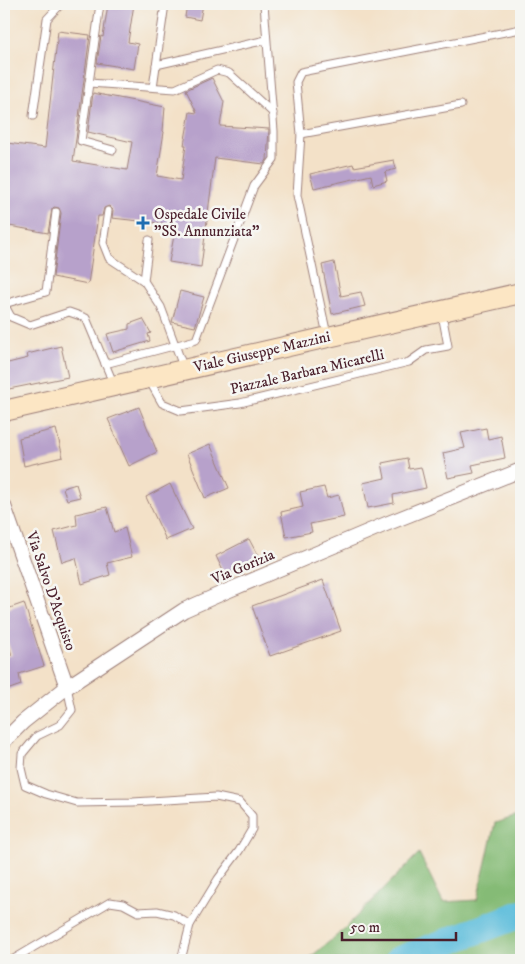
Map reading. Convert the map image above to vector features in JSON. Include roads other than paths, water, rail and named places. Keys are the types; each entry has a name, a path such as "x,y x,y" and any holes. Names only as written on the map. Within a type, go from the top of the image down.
{"main road":[{"name":"Viale Giuseppe Mazzini","path":"4,411 521,293"}],"street":[{"name":"Via Gorizia","path":"4,741 23,722 67,687 152,630 200,603 386,524 521,470"},
{"name":"Via Salvo D'Acquisto","path":"4,506 67,687"}],"lane":[{"path":"33,116 47,19 61,4"},
{"path":"100,4 81,142 113,150"},
{"path":"153,87 165,4"},
{"path":"105,364 196,340 254,186 274,159 273,113 264,4"},
{"path":"327,337 297,194 301,134 296,82 301,72 521,29"},
{"path":"156,65 266,40"},
{"path":"89,83 174,88 217,70 229,73 273,113"},
{"path":"301,134 462,105"},
{"path":"108,211 103,243 109,258 144,282 161,307 184,370"},
{"path":"56,212 46,292 4,304 11,317 30,325 69,312 86,318 114,386"},
{"path":"144,282 149,240"},
{"name":"Piazzale Barbara Micarelli","path":"148,378 162,402 181,411 240,403 409,362 426,350 448,346 442,311"},
{"path":"67,687 72,710 60,725 37,736 22,754 21,768 25,785 46,794 77,803 216,797 240,802 252,816 252,829 190,925 181,960"},
{"path":"12,960 110,902 123,904 138,912 157,911 174,915 190,925"}],"water":[{"path":"107,953 116,954 121,960 95,960"}],"waterway":[{"path":"399,960 521,914"}],"place":[{"name":"Ospedale Civile \"SS. Annunziata\"","path":"143,223"}]}
